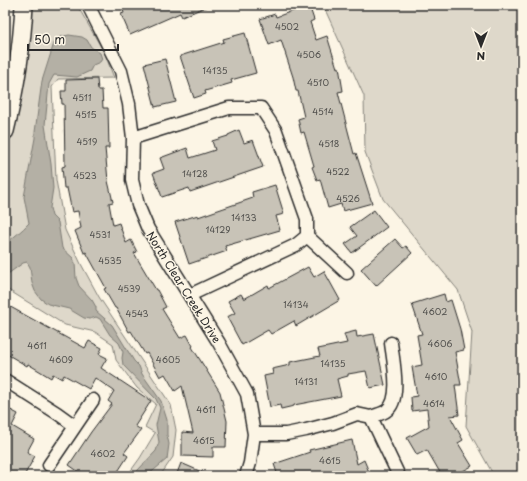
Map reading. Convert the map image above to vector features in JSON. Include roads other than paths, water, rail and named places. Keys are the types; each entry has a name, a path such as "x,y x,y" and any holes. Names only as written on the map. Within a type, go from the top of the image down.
{"main road":[{"path":"5,131 22,40 24,5"}],"street":[{"name":"North Clear Creek Drive","path":"88,5 121,72 129,104 133,138 132,180 138,205 148,229 167,262 190,295 246,394 254,434 250,463 246,476"},
{"path":"133,138 229,108 261,108 279,138 307,219 307,236 347,273"},
{"path":"190,295 296,245 307,236"},
{"path":"254,434 286,434 299,432 333,423 357,414 371,417 387,410 393,401 396,390 391,343"},
{"path":"5,380 75,426"},
{"path":"49,465 93,400"},
{"path":"371,417 399,476"}]}
